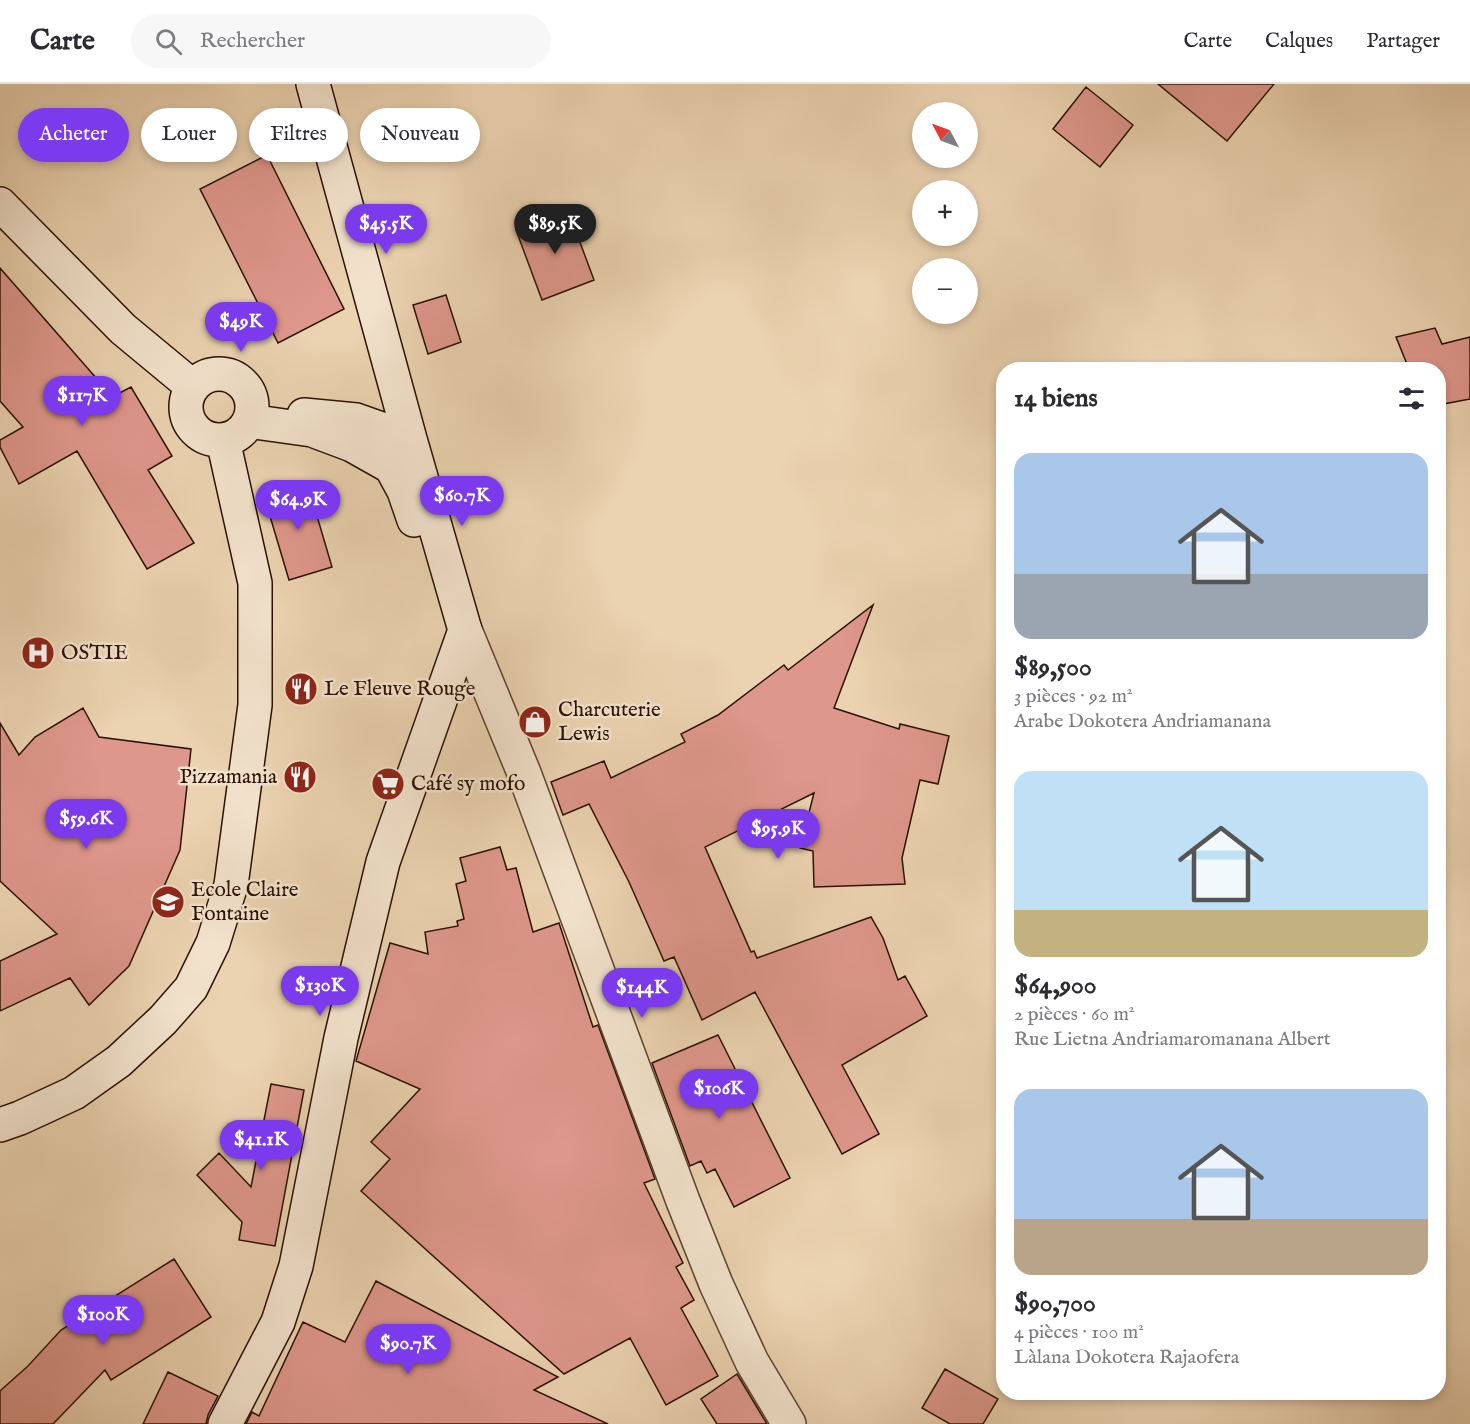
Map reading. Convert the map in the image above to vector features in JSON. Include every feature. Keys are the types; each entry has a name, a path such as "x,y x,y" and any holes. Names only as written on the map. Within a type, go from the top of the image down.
{"street":[{"path":"225,1424 278,1322 296,1266 341,1038 383,862 465,630 313,84"},
{"path":"0,204 123,329 193,387"},
{"path":"221,374 232,377 248,390 252,400 251,416 243,430 234,437 212,440 193,429 187,419 188,397 193,387 210,375 221,374"},
{"path":"251,416 356,420 410,439"},
{"path":"251,416 312,430 352,445 391,467 404,491 425,555 465,630 524,773 716,1284 752,1362 789,1424"},
{"path":"0,1125 74,1093 119,1061 163,1020 191,988 213,943 231,885 255,705 255,583 223,440"}],"building":[{"path":"1158,84 1274,84 1227,141"},
{"path":"1086,87 1133,125 1100,167 1053,129"},
{"path":"253,162 270,162 344,309 278,343 200,189"},
{"path":"568,210 594,280 542,300 516,230"},
{"path":"0,268 97,379 104,378 116,395 131,387 172,456 148,470 194,543 147,569 77,451 19,484 0,447 0,440 23,427 0,401"},
{"path":"446,295 461,342 428,354 413,305"},
{"path":"1435,328 1442,344 1470,337 1470,399 1446,404 1446,362 1406,362 1396,337"},
{"path":"307,482 332,567 289,580 264,496"},
{"path":"873,605 834,708 899,729 900,724 949,736 938,784 920,780 902,858 905,884 814,887 813,851 800,848 814,793 705,847 751,952 754,951 757,958 871,917 883,938 898,980 905,976 927,1016 842,1065 879,1134 842,1154 755,992 702,1020 674,957 664,961 629,882 589,804 563,815 551,782 604,761 611,778 685,742 681,734 718,715 784,665 788,670"},
{"path":"83,708 99,737 191,749 180,850 129,966 89,1005 70,978 0,1011 0,961 57,934 0,881 0,723 19,755 35,737"},
{"path":"500,847 507,870 516,868 533,932 559,923 593,1027 598,1025 655,1179 644,1183 683,1263 676,1267 694,1300 681,1308 718,1376 666,1405 630,1338 564,1374 361,1191 390,1159 371,1142 420,1089 356,1061 390,943 428,954 425,932 458,926 457,921 464,919 456,884 466,881 460,858"},
{"path":"718,1035 790,1178 734,1207 715,1169 707,1173 701,1161 690,1166 652,1063"},
{"path":"271,1084 304,1090 275,1246 239,1240 242,1222 197,1175 219,1153 251,1187"},
{"path":"174,1259 211,1317 111,1380 105,1370 53,1424 0,1424 0,1391 28,1366 61,1330"},
{"path":"376,1281 558,1377 534,1390 608,1424 246,1424 252,1412 259,1416 303,1322 345,1342"},
{"path":"945,1369 997,1400 983,1424 950,1424 922,1408"},
{"path":"168,1372 218,1396 206,1424 143,1424"},
{"path":"737,1374 767,1424 717,1424 701,1399"}],"place":[{"name":"OSTIE","path":"38,653"},
{"name":"Le Fleuve Rouge","path":"301,689"},
{"name":"Charcuterie Lewis","path":"535,722"},
{"name":"Pizzamania","path":"300,777"},
{"name":"Café sy mofo","path":"388,784"},
{"name":"Ecole Claire Fontaine","path":"168,902"}]}
